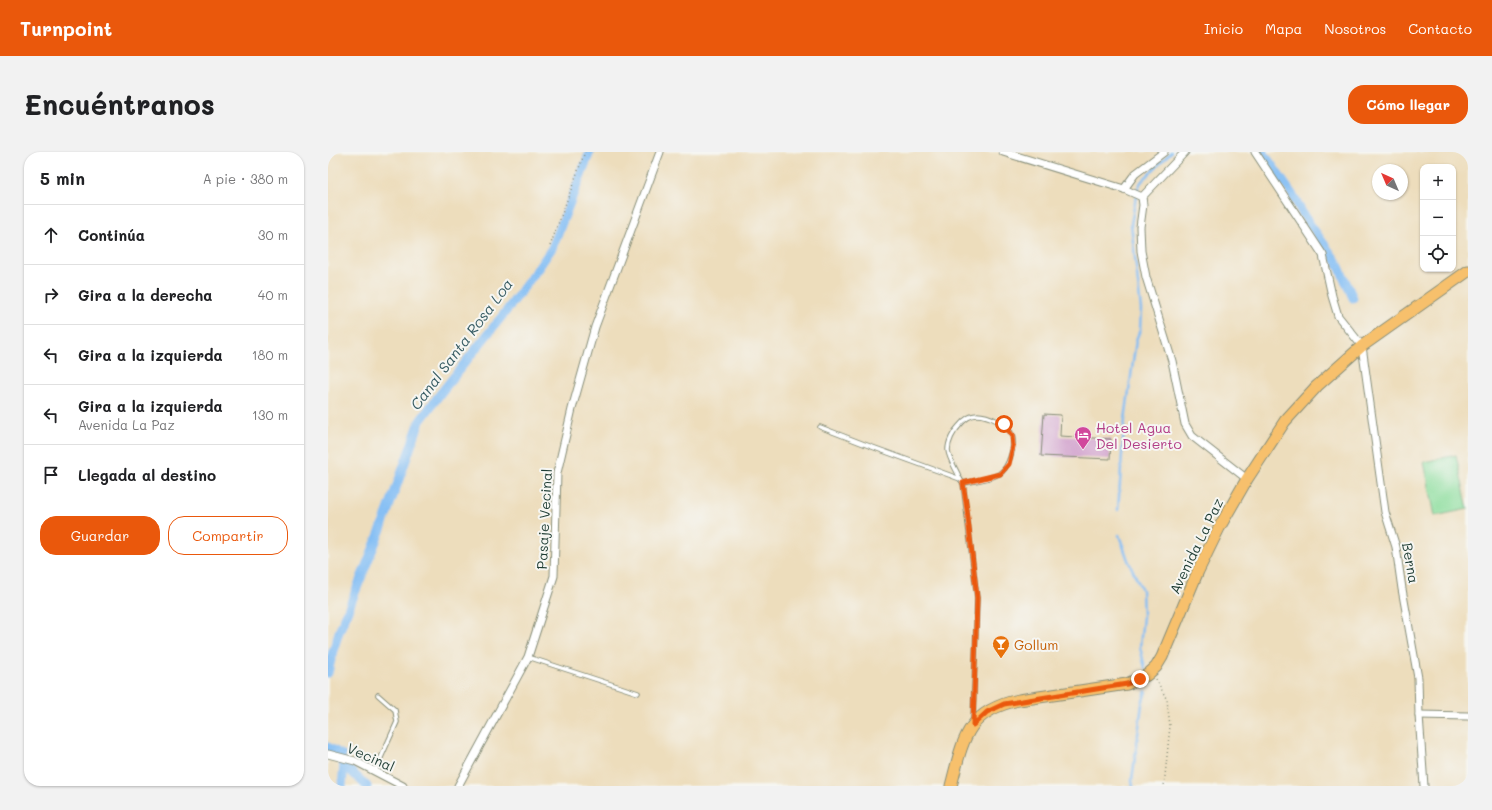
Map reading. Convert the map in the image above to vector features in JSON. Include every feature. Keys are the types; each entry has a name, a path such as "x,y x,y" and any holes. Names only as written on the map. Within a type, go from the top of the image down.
{"main road":[{"name":"Avenida La Paz","path":"952,786 966,736 973,725 987,712 1004,704 1127,684 1140,679 1153,670 1162,657 1172,636 1198,571 1219,528 1247,479 1285,421 1318,386 1362,346 1468,271"}],"street":[{"name":"Pasaje Vecinal","path":"458,786 528,657 554,576 557,473 572,409 595,327 660,152"},
{"path":"1003,152 1124,189 1142,197"},
{"path":"1124,189 1135,174 1164,152"},
{"path":"1142,197 1185,152"},
{"path":"1255,152 1323,255 1338,316 1362,346"},
{"path":"1142,197 1143,206 1140,227 1141,251 1146,277 1172,361 1185,424 1192,436 1247,479"},
{"name":"Berna","path":"1362,346 1385,512 1396,547 1418,678 1424,786"},
{"path":"1419,715 1468,716"},
{"name":"Vecinal","path":"328,754 355,761 403,786"}],"lane":[{"path":"963,483 1000,474 1009,464 1013,446 1012,435 1004,424 989,417 976,415 968,417 953,432 948,450 963,483 977,598 973,725"},
{"path":"820,427 960,479"},
{"path":"528,657 638,693"},
{"path":"374,771 397,722 395,710 378,695"}],"path":[{"path":"550,246 585,152"},
{"path":"1153,670 1167,700 1170,726 1164,786"}],"green space":[{"path":"1456,455 1468,509 1435,516 1424,462"}],"building":[{"path":"1044,414 1061,415 1060,436 1111,439 1110,459 1041,456"}],"waterway":[{"name":"Canal Santa Rosa Loa","path":"328,673 339,632 383,524 420,421 507,310 552,248 590,152"},
{"path":"1137,190 1141,182 1171,152"},
{"path":"1263,152 1292,194 1304,216 1337,262 1353,298"},
{"path":"1118,510 1124,427 1136,340 1140,330 1141,309 1131,224 1136,197"},
{"path":"1119,535 1128,560 1142,590 1143,616 1140,647 1145,668"},
{"path":"1133,786 1132,780 1142,704 1146,691"},
{"name":"Canal Santa Rosa Loa","path":"328,747 342,755"},
{"path":"342,786 343,762"},
{"path":"344,765 367,786"}],"place":[{"name":"Hotel Agua Del Desierto","path":"1083,450"},
{"name":"Gollum","path":"1001,659"}],"route":[{"path":"1004,424 1012,435 1013,446 1009,464 1000,474 963,483 977,598 973,725 987,712 1004,704 1019,700 1127,684 1140,679"}]}
